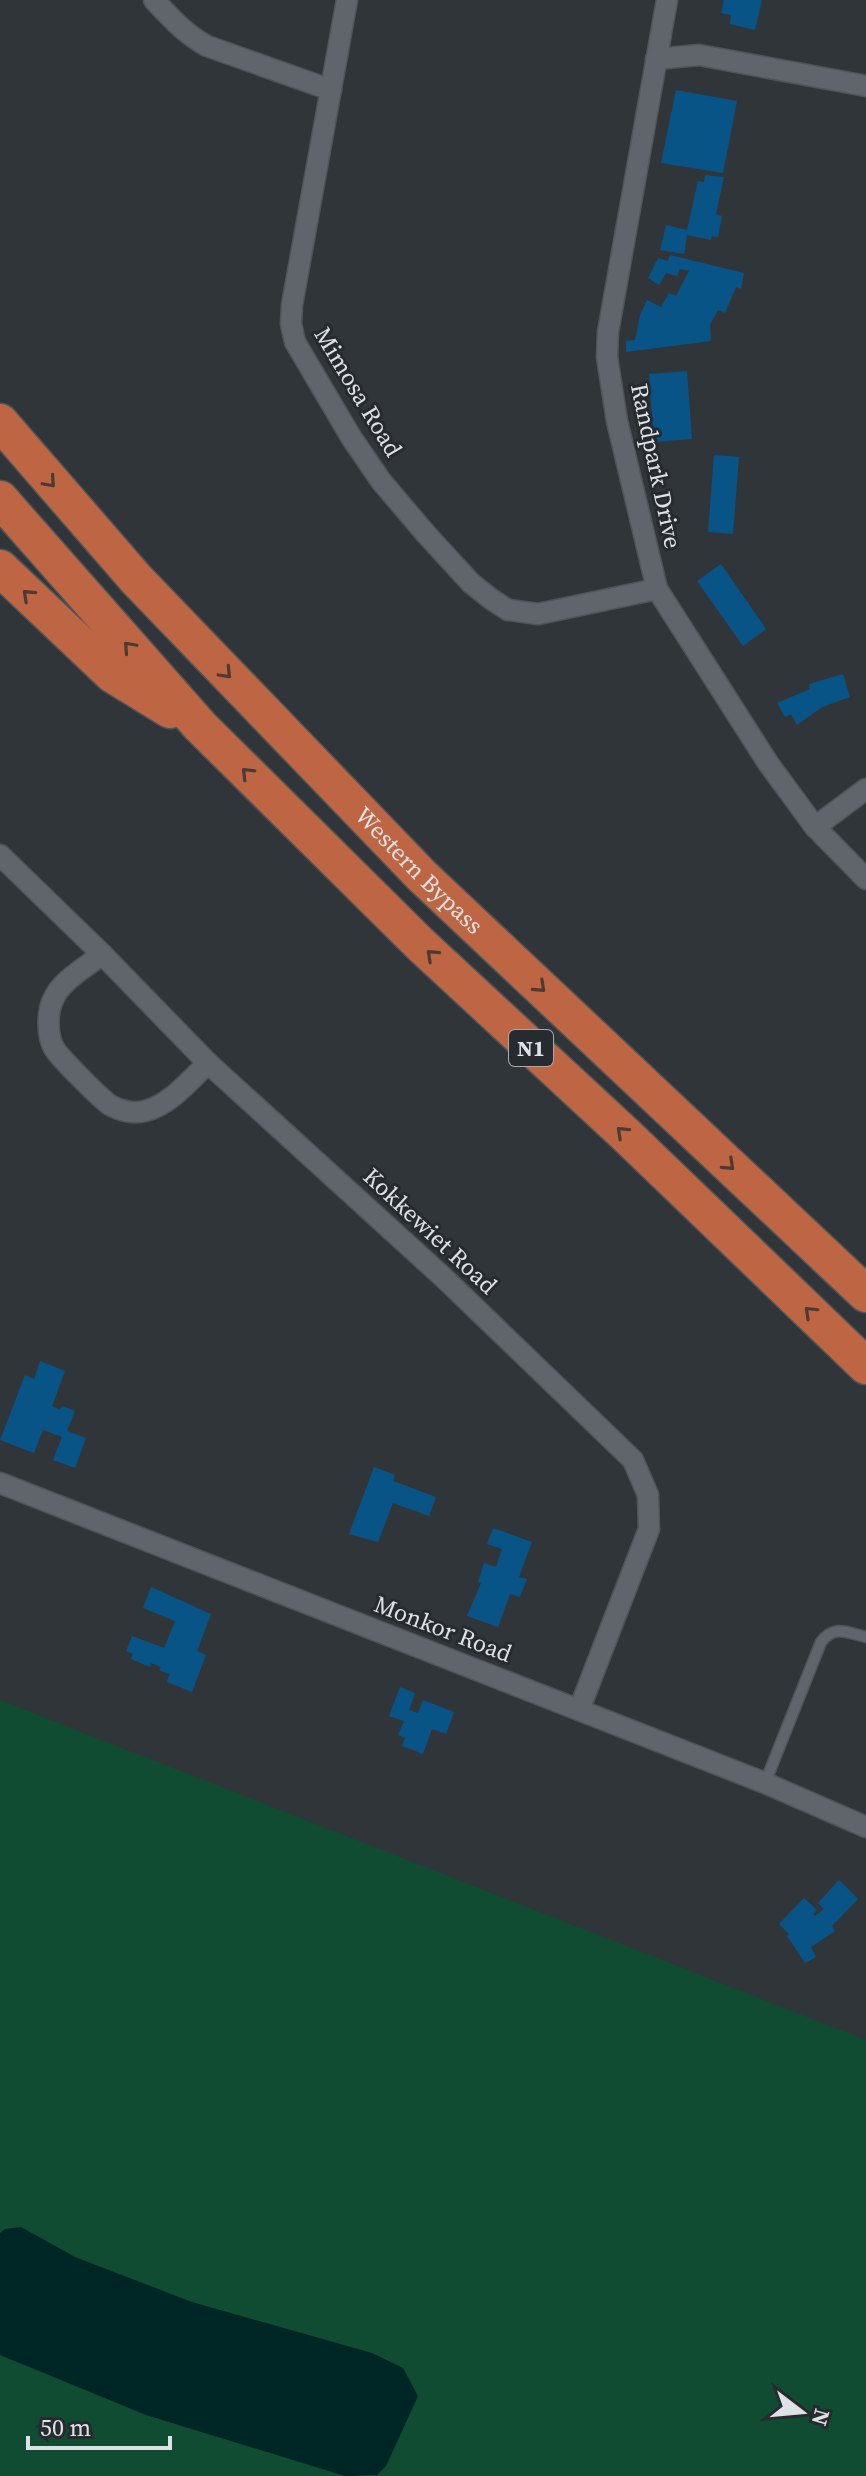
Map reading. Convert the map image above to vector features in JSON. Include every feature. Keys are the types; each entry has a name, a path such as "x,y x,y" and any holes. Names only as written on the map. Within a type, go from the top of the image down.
{"highway":[{"name":"Western Bypass","path":"0,422 136,579 422,876 866,1294"},
{"name":"N1","path":"0,499 200,726 420,944 626,1135 866,1366"},
{"path":"0,568 113,675 200,726"}],"street":[{"path":"154,0 175,24 207,46 331,90"},
{"name":"Mimosa Road","path":"347,0 291,324 295,342 381,481 471,583 508,610 523,614 552,612 657,589"},
{"name":"Randpark Drive","path":"667,0 612,303 607,357 617,421 657,589 768,763 815,827 866,879"},
{"path":"656,59 699,55 866,86"},
{"path":"815,827 866,789"},
{"name":"Kokkewiet Road","path":"0,855 208,1063 444,1278 633,1460 648,1495 649,1529 579,1710"},
{"path":"102,954 63,986 53,1000 50,1033 54,1049 109,1104 126,1112 144,1112 160,1106 208,1063"},
{"name":"Monkor Road","path":"0,1483 765,1783 866,1827"}],"lane":[{"path":"765,1783 821,1642 838,1630 866,1637"}],"green space":[{"path":"0,1700 866,2040 866,2476 0,2476"}],"shaded area":[{"path":"21,2227 75,2257 192,2302 372,2353 403,2368 418,2396 386,2466 377,2475 345,2476 146,2415 0,2355 0,2233 5,2229"}],"building":[{"path":"724,0 762,0 755,30 730,24 731,15 721,13"},
{"path":"676,90 737,101 723,173 661,163"},
{"path":"705,175 724,177 716,214 722,216 718,237 712,236 711,240 687,235 684,254 660,250 666,225 687,230 698,181 704,182"},
{"path":"670,255 744,273 741,289 736,287 725,313 718,310 710,325 711,341 626,352 626,341 635,340 647,300 661,307 669,293 676,296 689,271 680,269 677,276 666,273 659,285 648,278 658,258 668,261"},
{"path":"687,371 692,439 654,442 649,374"},
{"path":"714,455 739,457 733,534 708,532"},
{"path":"721,564 766,629 743,646 697,581"},
{"path":"843,674 850,697 822,707 797,725 791,714 785,717 777,703 810,689 809,684"},
{"path":"40,1361 65,1371 52,1406 75,1411 67,1431 86,1438 75,1468 53,1460 62,1437 43,1430 34,1453 0,1440 25,1375 34,1379"},
{"path":"374,1467 395,1475 393,1481 436,1497 429,1516 393,1503 378,1542 349,1534"},
{"path":"493,1528 532,1542 519,1577 527,1579 520,1597 510,1594 498,1627 467,1616 481,1583 478,1582 484,1563 496,1567 502,1549 487,1544"},
{"path":"151,1587 211,1614 197,1651 206,1655 192,1692 167,1682 169,1674 159,1670 161,1667 151,1663 150,1667 131,1659 133,1654 126,1651 132,1636 164,1648 175,1621 143,1608"},
{"path":"400,1687 415,1693 409,1710 418,1713 423,1700 454,1712 446,1734 432,1729 423,1754 402,1746 405,1738 398,1735 404,1721 389,1716"},
{"path":"839,1880 858,1899 832,1926 835,1931 811,1947 816,1957 805,1963 787,1936 789,1934 779,1924 804,1898 817,1910 813,1914 815,1916 824,1909 818,1903"}]}
